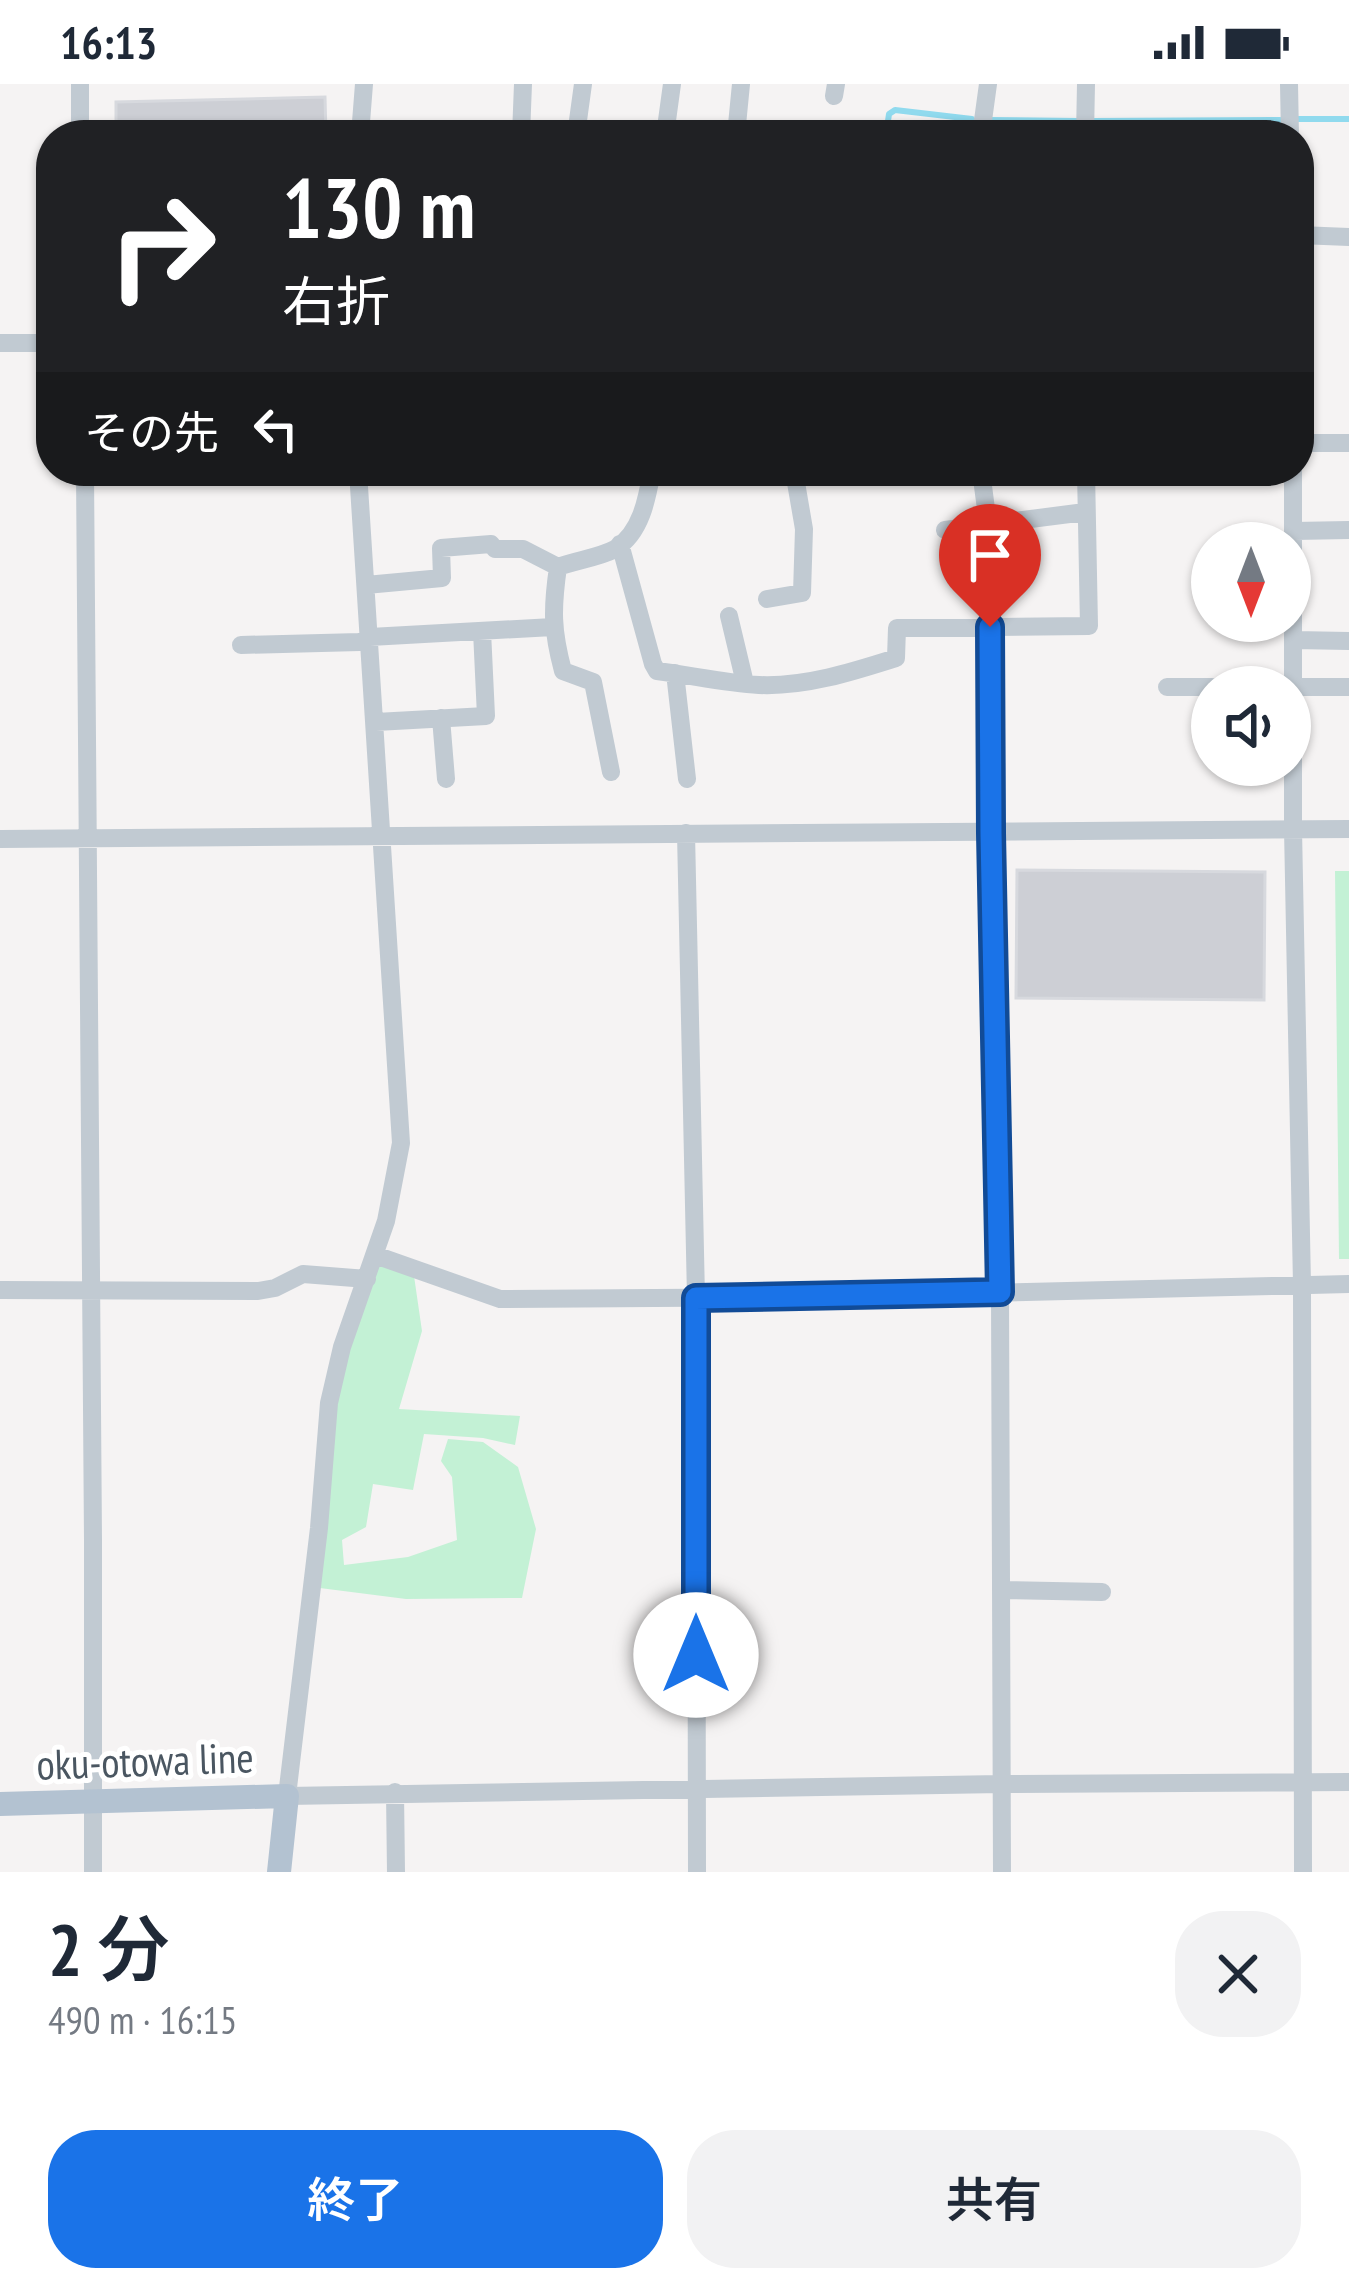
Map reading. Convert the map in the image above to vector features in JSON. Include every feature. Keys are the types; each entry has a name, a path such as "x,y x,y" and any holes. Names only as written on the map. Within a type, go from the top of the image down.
{"main road":[{"name":"oku-otowa line","path":"0,1804 287,1796 279,1872"}],"street":[{"path":"80,84 80,120"},
{"path":"361,120 364,84"},
{"path":"522,120 523,84"},
{"path":"578,120 583,84"},
{"path":"667,120 672,84"},
{"path":"737,120 741,84"},
{"path":"983,120 988,84"},
{"path":"1085,120 1086,84"},
{"path":"1289,84 1290,120"},
{"path":"1314,236 1349,237"},
{"path":"0,343 36,343"},
{"path":"1314,443 1349,443"},
{"path":"85,486 93,1872"},
{"path":"359,486 401,1143 386,1221 342,1347 329,1403 287,1796 1349,1782"},
{"path":"366,585 442,578 441,548 491,544 495,549 523,549 558,567 614,549 640,519 648,486"},
{"path":"766,598 802,593 804,529 797,486"},
{"path":"983,486 988,524 1000,1292 1002,1872"},
{"path":"620,544 657,671 745,683 807,681 896,658 897,628 1089,626 1086,486"},
{"path":"1293,486 1294,522"},
{"path":"946,530 1085,512"},
{"path":"1311,531 1349,530"},
{"path":"558,567 553,627 563,671 593,682 611,772"},
{"path":"729,616 745,683"},
{"path":"241,645 360,642 553,627"},
{"path":"376,722 486,716 482,631"},
{"path":"1311,640 1349,640"},
{"path":"675,673 687,779"},
{"path":"1311,687 1349,686"},
{"path":"1167,687 1191,687"},
{"path":"440,718 446,779"},
{"path":"1293,786 1302,1285 1303,1872"},
{"path":"0,839 1349,829"},
{"path":"686,833 696,1298 697,1872"},
{"path":"375,1255 500,1299 1349,1284"},
{"path":"0,1290 258,1291 303,1274 367,1279"},
{"path":"1000,1591 1102,1592"},
{"path":"395,1792 396,1872"}],"green space":[{"path":"1335,871 1349,871 1349,1259 1339,1259"},
{"path":"375,1255 413,1269 422,1331 399,1409 520,1416 515,1445 424,1434 413,1490 373,1484 366,1527 342,1540 344,1565 408,1557 457,1540 452,1477 441,1461 448,1439 483,1442 518,1467 536,1529 522,1598 406,1599 312,1587 329,1403"}],"building":[{"path":"325,97 326,120 116,120 116,102"},
{"path":"1017,870 1265,872 1264,1000 1016,998"}],"waterway":[{"path":"888,120 895,110 972,119"},
{"path":"1297,119 1349,119"}],"route":[{"path":"696,1655 696,1298 1000,1292 990,627"}]}
